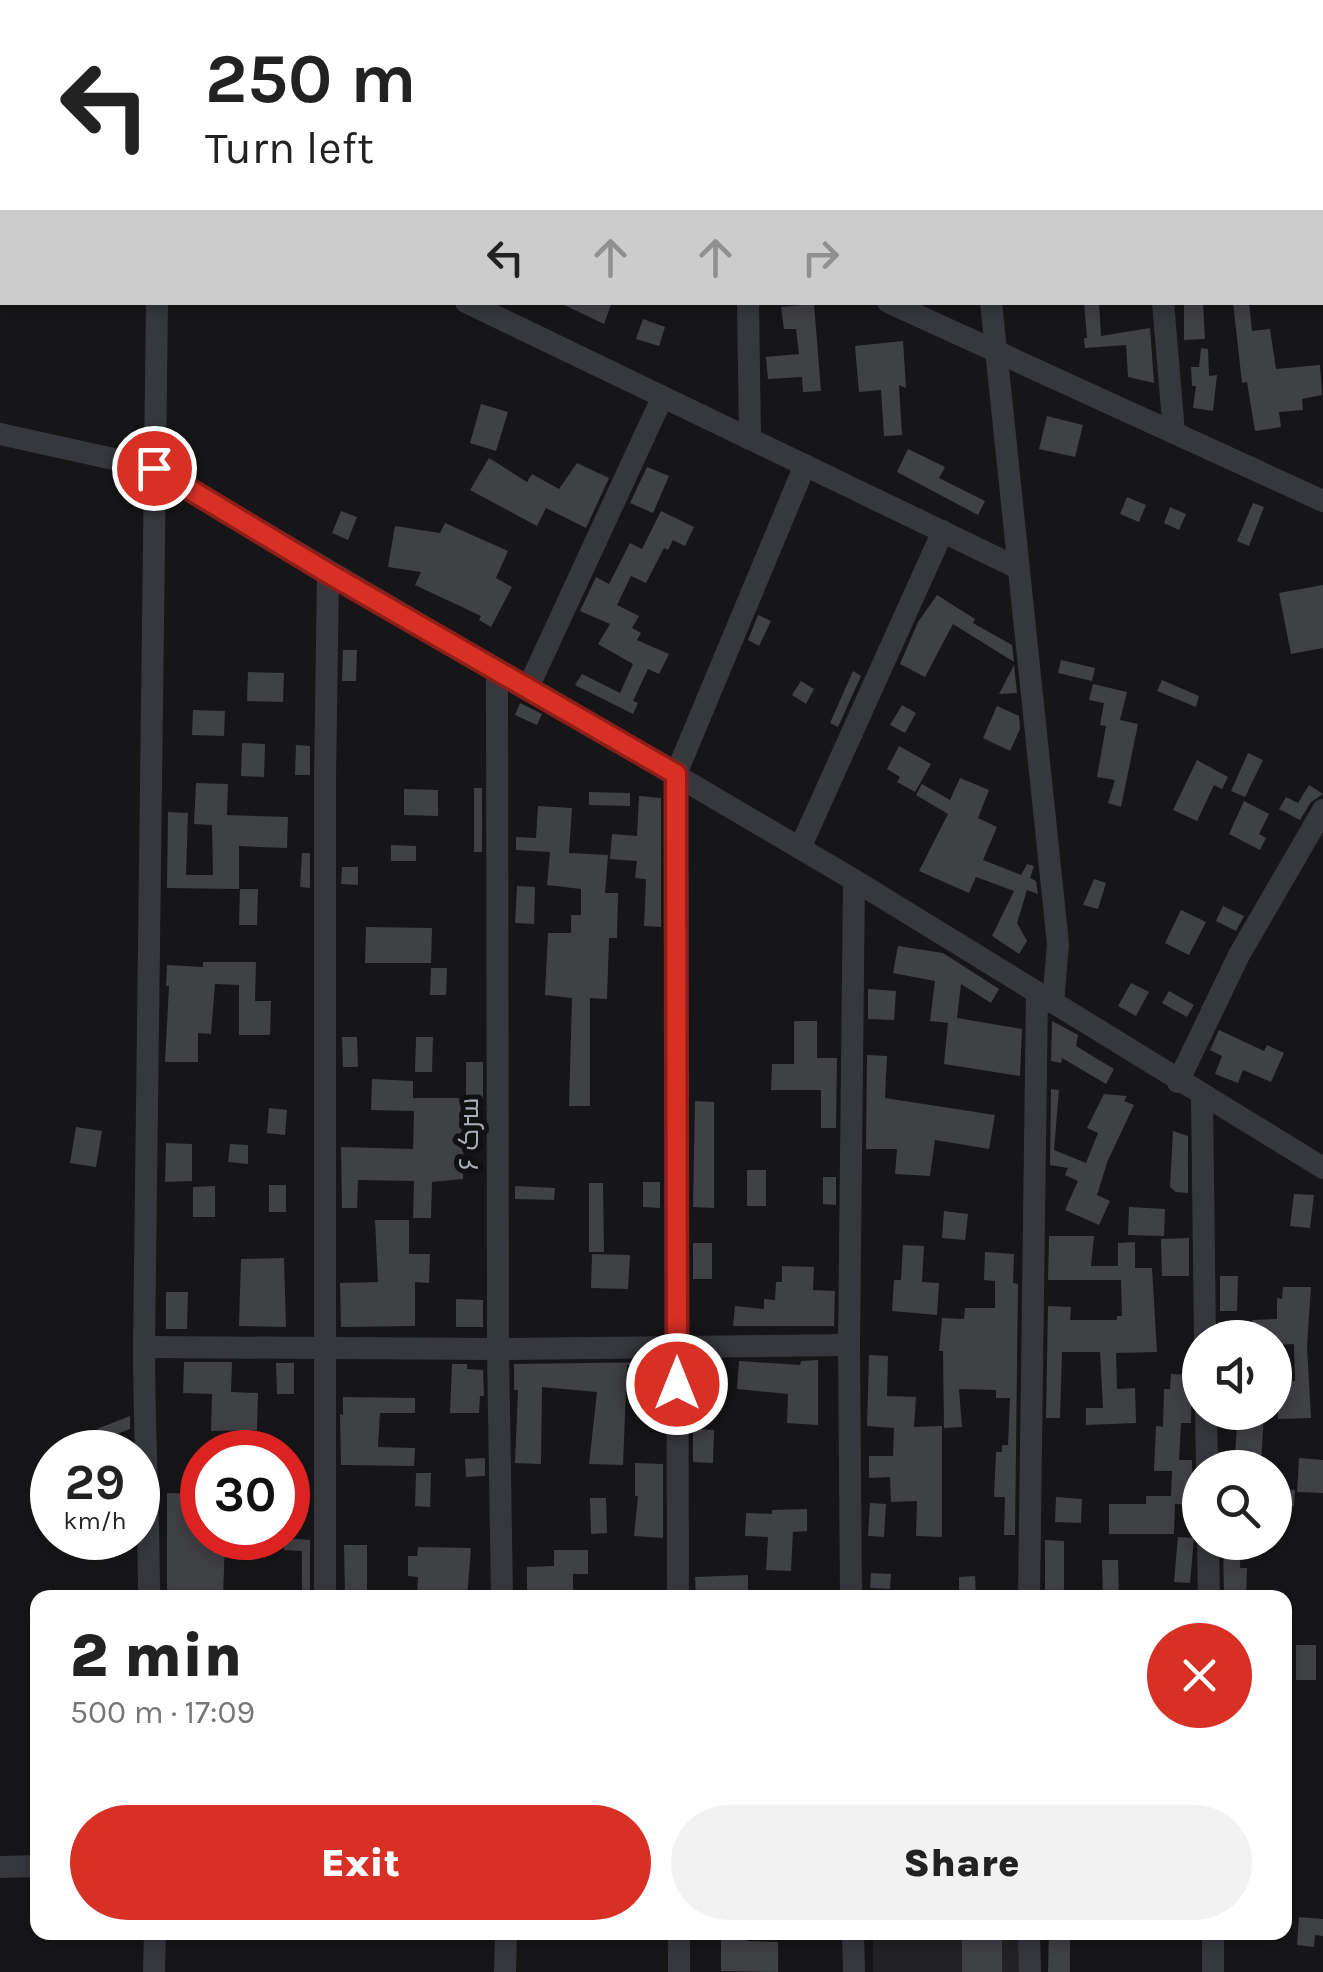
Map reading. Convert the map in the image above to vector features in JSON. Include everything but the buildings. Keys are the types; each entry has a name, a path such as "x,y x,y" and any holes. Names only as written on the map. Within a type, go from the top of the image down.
{"street":[{"path":"149,1590 144,1347 157,305"},
{"path":"472,305 1018,568"},
{"path":"748,305 750,440"},
{"path":"895,305 1323,501"},
{"path":"991,305 1058,944 1034,1052 1029,1590"},
{"path":"1163,305 1174,433"},
{"path":"528,688 662,398"},
{"path":"0,434 154,468 854,880 1323,1168"},
{"path":"678,1590 676,774 805,466"},
{"path":"800,848 942,532"},
{"path":"325,1590 328,573"},
{"name":"سرک ۶","path":"497,670 502,1590"},
{"path":"1178,1082 1239,954 1323,810"},
{"path":"851,1590 854,880"},
{"path":"1202,1097 1205,1320"},
{"path":"144,1347 849,1346"},
{"path":"1208,1560 1209,1590"},
{"path":"0,1867 30,1866"},
{"path":"154,1940 154,1972"},
{"path":"506,1940 506,1972"},
{"path":"678,1940 679,1972"},
{"path":"853,1940 854,1972"},
{"path":"1029,1940 1030,1972"},
{"path":"1212,1940 1213,1972"}],"shaded area":[{"path":"873,1940 1021,1940 1021,1972 873,1972"}],"route":[{"path":"154,468 676,774 677,1384"}]}
